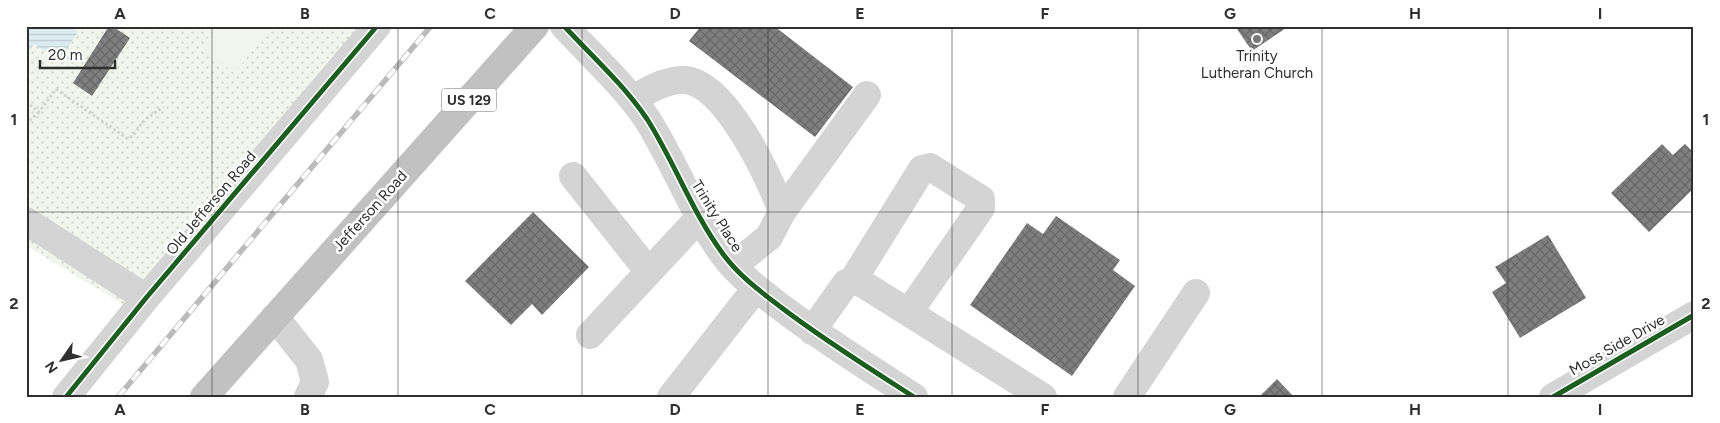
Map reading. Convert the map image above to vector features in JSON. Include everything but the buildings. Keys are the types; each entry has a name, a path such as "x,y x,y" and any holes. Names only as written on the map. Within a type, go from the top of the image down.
{"highway":[{"name":"Jefferson Road","path":"204,397 535,26"}],"street":[{"name":"Old Jefferson Road","path":"66,397 146,298 377,26"},
{"name":"Trinity Place","path":"564,26 625,91 646,118 664,147 700,217 733,266 756,288 812,331 914,397"},
{"path":"632,99 659,85 686,80 705,88 723,103 740,128 773,187 782,212"},
{"path":"733,266 770,237 782,212 867,94"},
{"path":"812,331 846,283 853,280 922,169 930,167 981,199 981,208 909,312"},
{"path":"573,176 648,272"},
{"path":"590,335 700,217"},
{"path":"26,221 146,298"},
{"path":"853,280 909,312 1043,397"},
{"path":"671,397 756,288"},
{"path":"1127,397 1196,293"},
{"name":"Moss Side Drive","path":"1553,397 1694,315"},
{"path":"275,317 309,360 315,382 308,397"}],"path":[{"path":"26,124 39,112 56,89 128,139 134,136 145,120 163,107"},
{"path":"26,102 39,112"}],"shaded area":[{"path":"26,26 388,26 138,313 26,246"},
{"path":"26,26 69,26 78,32 59,61 34,44 26,55"},
{"path":"218,26 273,26 234,73 201,46"}],"railway":[{"path":"118,397 431,26"}],"cycle path":[{"path":"66,397 146,298 377,26"},
{"path":"564,26 638,106 657,136 712,238 743,277 798,320 914,397"},
{"path":"1553,397 1694,315"}],"place":[{"name":"Trinity Lutheran Church","path":"1257,39"}]}
